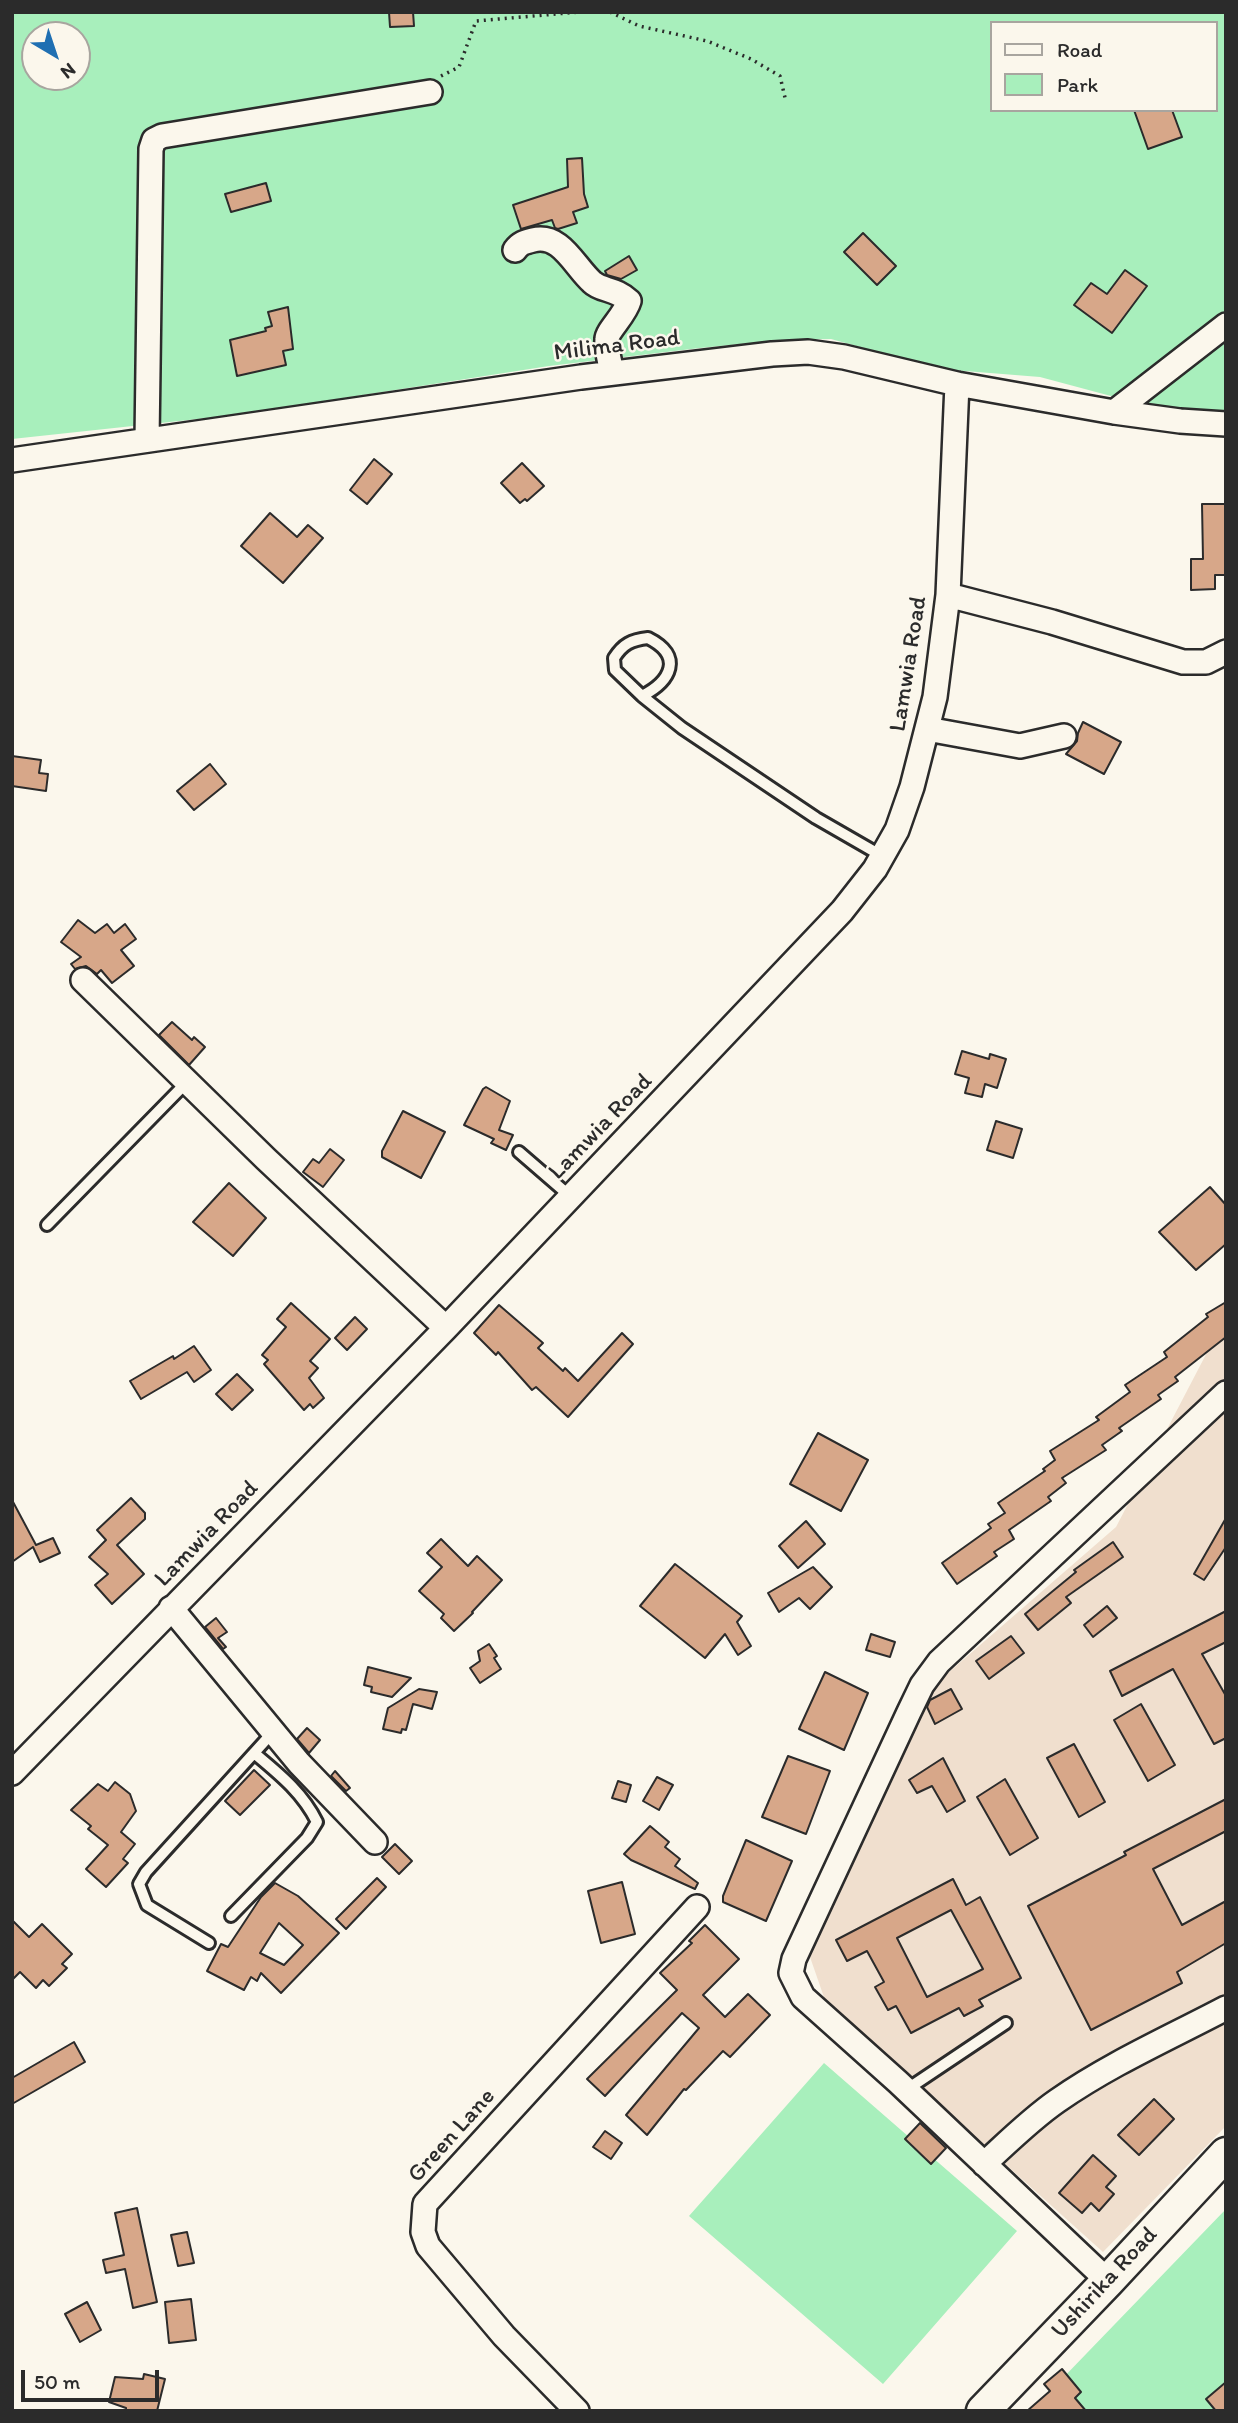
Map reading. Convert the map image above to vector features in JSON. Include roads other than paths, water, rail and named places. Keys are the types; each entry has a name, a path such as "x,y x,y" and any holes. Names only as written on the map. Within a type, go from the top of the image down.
{"street":[{"path":"147,440 151,149 154,141 162,135 430,92"},
{"path":"515,250 520,244 541,238 553,241 594,284 620,292 629,301 625,314 607,338 612,373"},
{"path":"1114,412 1226,325"},
{"name":"Milima Road","path":"12,460 612,373 808,352 844,357 957,384 1114,412 1226,424"},
{"name":"Lamwia Road","path":"12,1773 446,1328 842,911 882,856 897,830 935,698 948,596 957,384"},
{"path":"948,596 1052,622 1183,662 1206,662 1226,652"},
{"path":"927,729 1020,746 1064,736"},
{"path":"83,980 446,1328"},
{"path":"1108,2281 906,2090 803,1997 791,1973 794,1959 909,1712 922,1685 939,1662 1226,1393"},
{"path":"171,1608 299,1763 375,1842"},
{"name":"Green Lane","path":"577,2411 504,2336 428,2246 422,2219 425,2203 697,1907"},
{"path":"984,2164 1027,2125 1077,2088 1102,2072 1226,2008"},
{"name":"Ushirika Road","path":"983,2411 1226,2154"}],"lane":[{"path":"642,696 668,675 670,665 667,652 659,643 648,638 635,639 623,645 614,658 615,670 642,696 682,728 816,818 882,856"},
{"path":"47,1225 187,1082"},
{"path":"519,1152 571,1196"},
{"path":"209,1943 147,1905 139,1884 146,1872 273,1732"},
{"path":"231,1916 307,1838 317,1822 294,1787 254,1753"},
{"path":"906,2090 1006,2023"}]}
